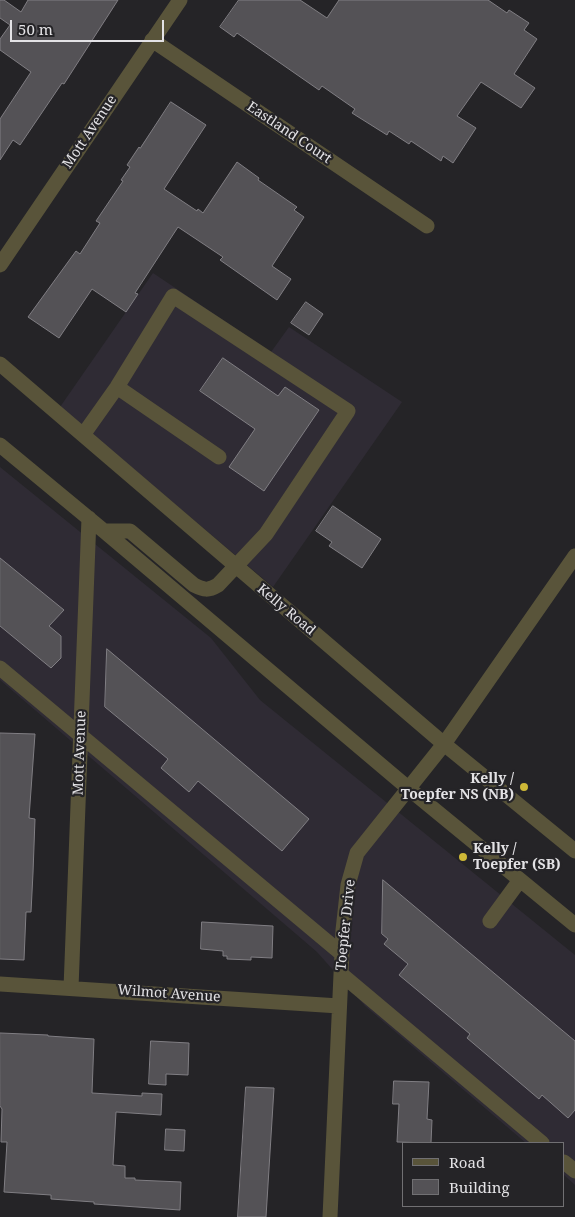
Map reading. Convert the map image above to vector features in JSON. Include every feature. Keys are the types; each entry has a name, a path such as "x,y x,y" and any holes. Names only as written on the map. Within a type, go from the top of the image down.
{"street":[{"name":"Mott Avenue","path":"0,265 180,0"},
{"name":"Eastland Court","path":"152,40 427,226"},
{"path":"83,435 117,387 173,296 348,411 266,534 218,586 209,590 202,589 188,580 130,531 104,531"},
{"name":"Kelly Road","path":"0,364 444,744 575,851"},
{"path":"117,387 219,457"},
{"path":"0,445 408,788 575,925"},
{"name":"Mott Avenue","path":"71,988 89,518"},
{"name":"Toepfer Drive","path":"330,1217 342,954 348,885 357,852 444,744 575,556"},
{"path":"0,668 342,954"},
{"path":"490,921 520,880"},
{"path":"341,974 541,1142"},
{"name":"Wilmot Avenue","path":"0,984 339,1006"},
{"path":"565,1163 575,1171"}],"shaded area":[{"path":"153,273 271,352 289,327 402,402 273,587 60,407"},
{"path":"0,467 211,638 260,700 575,955 575,1185 565,1176 565,1142 525,1142 365,1006 317,952 0,680"}],"building":[{"path":"0,0 4,0 21,12 28,0 118,0 64,84 62,83 20,145 13,140 0,160 0,119 31,72 0,50 0,39 10,25 0,18"},
{"path":"239,0 300,0 327,18 339,0 488,0 507,13 509,10 529,23 524,30 537,39 514,74 535,88 521,108 481,82 457,116 476,128 453,163 443,156 441,161 411,141 409,144 389,131 387,135 352,113 355,109 322,86 319,90 237,33 234,37 220,27"},
{"path":"171,102 206,125 164,189 203,213 237,162 259,178 258,180 297,207 294,210 304,217 272,266 291,279 277,300 220,260 223,257 178,227 135,293 138,294 126,312 92,289 59,338 28,317 76,251 80,254 100,223 96,221 123,181 121,180 130,167 127,165"},
{"path":"306,302 323,314 309,335 291,323"},
{"path":"223,358 278,396 285,387 319,410 264,491 229,467 255,429 200,391"},
{"path":"333,506 381,539 362,568 329,546 332,542 316,531"},
{"path":"0,558 64,610 49,626 61,636 61,658 51,668 0,626"},
{"path":"107,649 309,819 282,851 198,781 189,792 161,768 168,759 105,707"},
{"path":"0,733 35,734 29,818 35,819 33,873 31,912 26,912 24,960 0,959"},
{"path":"383,880 575,1041 575,1110 568,1118 542,1095 539,1099 467,1038 470,1034 399,975 408,964 384,944 388,939 382,934"},
{"path":"202,922 273,926 272,958 251,957 251,960 227,959 227,956 223,956 223,951 201,949"},
{"path":"0,1033 94,1039 92,1093 142,1096 142,1093 162,1094 161,1115 116,1112 113,1165 125,1166 125,1178 181,1182 180,1210 94,1204 94,1202 51,1199 51,1195 4,1192 7,1142 1,1142"},
{"path":"151,1041 189,1043 188,1075 166,1074 166,1085 149,1084"},
{"path":"394,1081 429,1082 427,1119 432,1120 431,1142 397,1142 399,1104 393,1104"},
{"path":"246,1087 274,1088 266,1217 238,1217"},
{"path":"166,1129 185,1130 184,1151 165,1150"}],"place":[{"name":"Kelly / Toepfer NS (NB)","path":"524,787"},
{"name":"Kelly / Toepfer (SB)","path":"463,857"}]}
